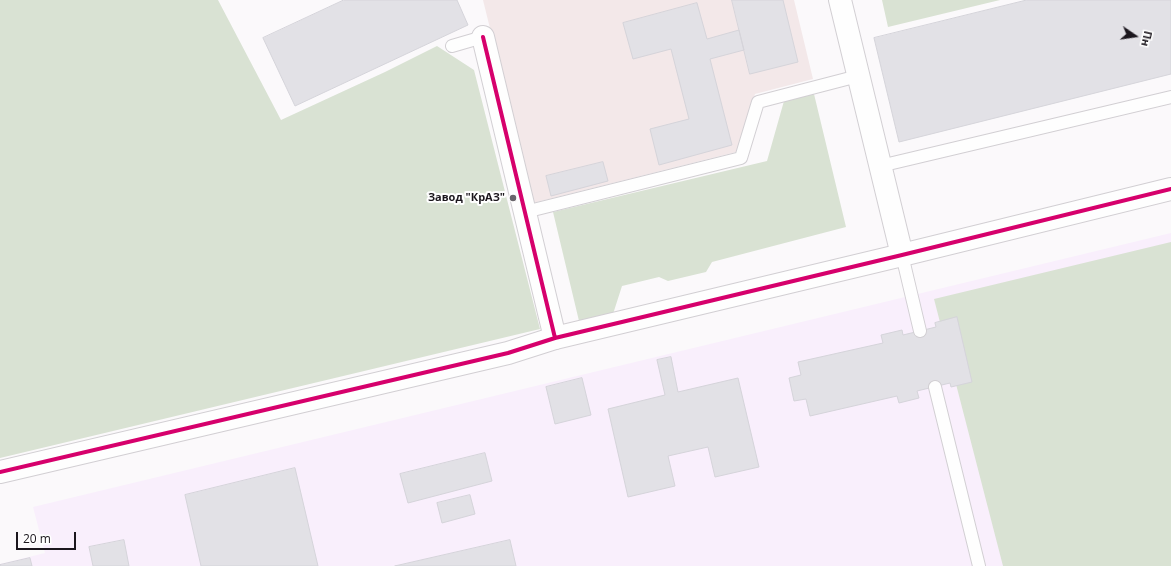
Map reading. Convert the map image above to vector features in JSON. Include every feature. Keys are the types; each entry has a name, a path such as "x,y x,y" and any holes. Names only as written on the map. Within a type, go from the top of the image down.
{"street":[{"path":"840,0 902,255"},
{"path":"483,37 555,338"},
{"path":"0,472 508,353 555,338 1171,189"}],"lane":[{"path":"452,46 483,37"},
{"path":"525,212 741,158 758,102 858,76"},
{"path":"880,166 1171,97"},
{"path":"902,255 920,330"},
{"path":"934,387 979,566"}],"shaded area":[{"path":"483,0 794,0 813,79 755,94 740,151 533,203"},
{"path":"1171,233 1171,566 0,566 0,564 45,553 33,507"}],"green space":[{"path":"0,0 218,0 281,120 385,72 437,46 474,70 540,329 0,458"},
{"path":"882,0 1000,0 888,27"},
{"path":"814,94 846,227 712,262 706,272 668,281 659,277 622,286 613,314 579,321 553,212 767,161 784,101"},
{"path":"1171,242 1171,566 1003,566 934,299"}],"building":[{"path":"344,0 457,0 468,25 295,106 263,38"},
{"path":"732,0 783,0 798,62 750,74"},
{"path":"1027,0 1171,0 1171,74 899,142 874,38"},
{"path":"697,3 707,39 739,30 744,50 710,59 732,145 659,165 650,129 689,119 671,49 633,59 623,23"},
{"path":"603,162 608,181 551,196 546,176"},
{"path":"957,317 972,382 951,387 950,383 917,391 919,398 899,403 897,396 810,416 806,399 794,401 789,378 801,375 798,362 883,343 881,335 902,330 903,335 936,327 935,323"},
{"path":"671,357 678,392 738,378 759,467 715,477 708,447 668,456 675,486 628,497 608,409 665,395 657,360"},
{"path":"582,378 591,415 555,424 546,387"},
{"path":"485,453 492,481 408,503 400,474"},
{"path":"295,468 318,566 201,566 185,495"},
{"path":"470,495 475,514 442,523 437,503"},
{"path":"124,540 129,566 93,566 89,547"},
{"path":"510,540 516,566 395,566"},
{"path":"30,558 32,566 0,566 0,565"}],"cycle path":[{"path":"483,37 555,338"},
{"path":"0,472 508,353 555,338 1171,189"}],"place":[{"name":"Завод \"КрАЗ\"","path":"513,198"}]}
